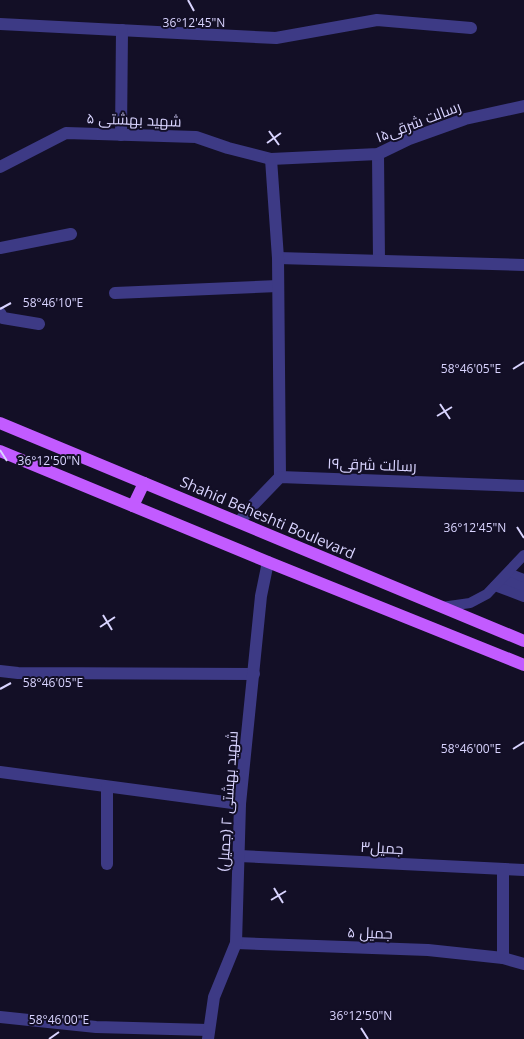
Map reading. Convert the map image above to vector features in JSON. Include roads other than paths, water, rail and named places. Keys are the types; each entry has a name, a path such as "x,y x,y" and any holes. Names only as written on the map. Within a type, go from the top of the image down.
{"main road":[{"name":"Shahid Beheshti Boulevard","path":"0,423 524,641"},
{"path":"0,452 524,665"},
{"path":"133,506 144,483"}],"street":[{"path":"0,24 276,38 377,20 471,28"},
{"path":"121,135 122,30"},
{"name":"رسالت شرقی۱۵","path":"272,159 378,154 409,138 465,119 524,106"},
{"name":"شهید بهشتی ۵","path":"0,167 66,133 196,137 228,148 272,159"},
{"path":"378,154 379,260"},
{"path":"239,522 280,476 278,258 272,159"},
{"path":"0,248 71,234"},
{"path":"278,258 524,265"},
{"path":"115,292 278,286"},
{"path":"0,313 3,318 39,324"},
{"name":"رسالت شرقی۱۹","path":"280,476 524,486"},
{"name":"شهید بهشتی ۲ (جمیل)","path":"208,1035 214,997 236,943 240,804 261,596 268,562"},
{"path":"0,671 18,673 254,674"},
{"path":"0,772 240,804"},
{"path":"107,864 108,787"},
{"name":"جمیل۳","path":"239,856 524,870"},
{"path":"502,958 503,870"},
{"name":"جمیل ۵","path":"236,943 428,950 502,958 524,964"},
{"path":"0,1018 208,1035"}],"lane":[{"path":"442,607 470,603 487,594 514,568"},
{"path":"514,568 524,579"},
{"path":"514,568 524,588"},
{"path":"514,568 524,597"}]}
